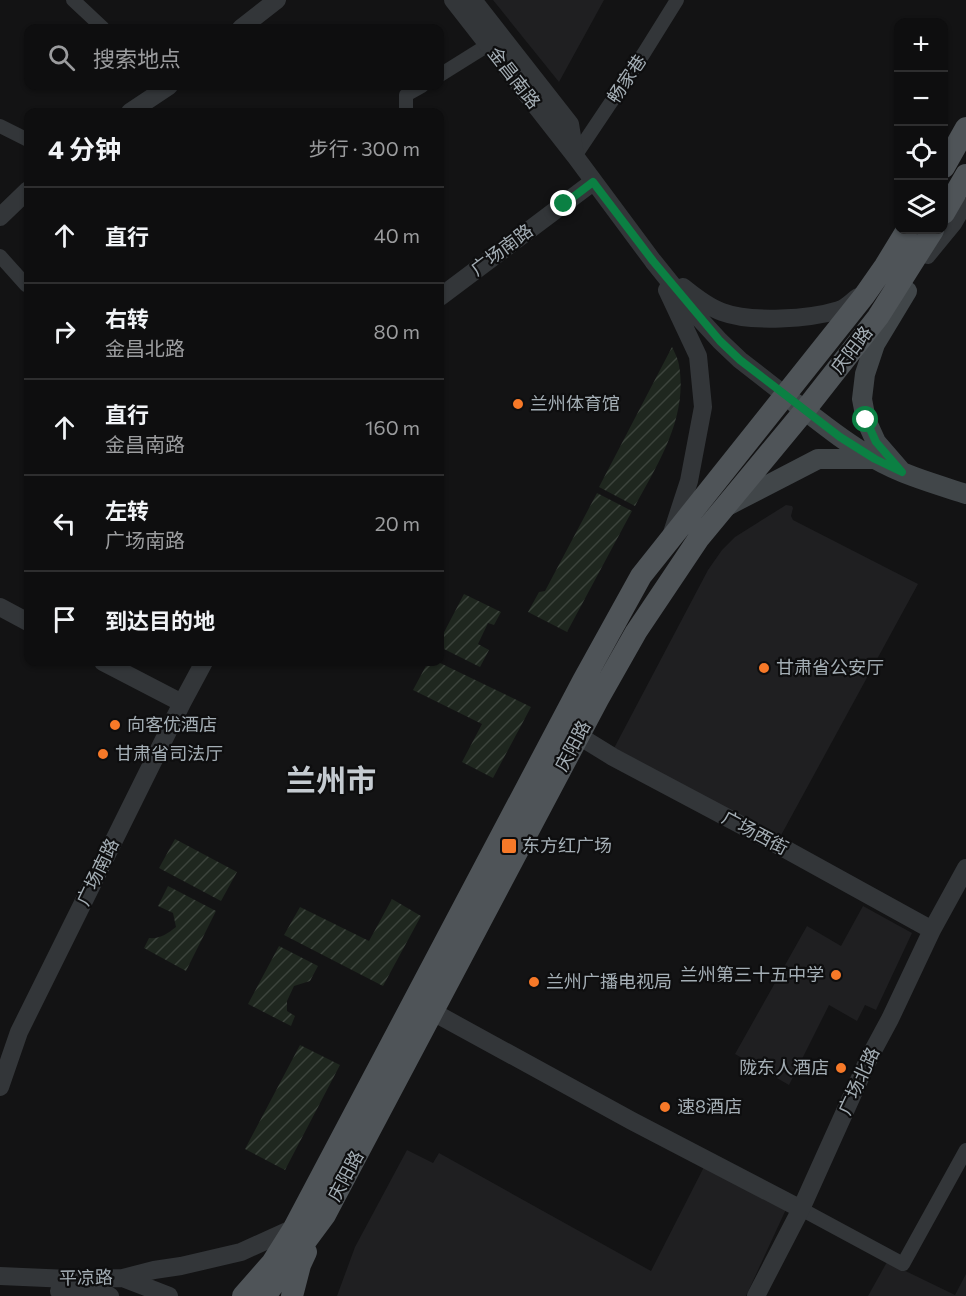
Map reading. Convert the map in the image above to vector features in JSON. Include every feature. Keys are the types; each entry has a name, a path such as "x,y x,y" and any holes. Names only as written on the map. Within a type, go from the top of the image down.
{"main road":[{"path":"948,160 966,129"},
{"path":"954,205 966,175"},
{"name":"庆阳路","path":"265,1296 325,1215 636,632 699,538 723,508 795,403 904,234"},
{"name":"庆阳路","path":"243,1296 272,1263 294,1228 583,681 641,576 669,540 878,317 930,234"},
{"path":"902,472 876,442 866,420 862,399 865,374 875,344 928,257 938,234"},
{"path":"795,403 840,437 875,459 902,472 966,494"},
{"path":"723,508 818,459 875,459"},
{"path":"292,1296 300,1265 325,1215"}],"street":[{"path":"73,0 99,24"},
{"path":"246,24 277,0"},
{"name":"金昌南路","path":"453,0 575,156 653,261 720,341 740,360 795,403"},
{"name":"金昌南路","path":"473,0 570,124 575,156"},
{"name":"畅家巷","path":"575,156 644,53 676,0"},
{"path":"444,72 488,45"},
{"path":"136,108 161,90"},
{"path":"406,108 406,95 415,90"},
{"path":"0,126 24,138"},
{"name":"广场南路","path":"444,294 593,182"},
{"path":"0,217 24,194"},
{"path":"928,257 955,224 954,205"},
{"path":"0,256 24,283"},
{"path":"653,261 684,289 722,312 768,318 814,316 842,309 857,298 885,266"},
{"path":"653,261 698,356 703,407 689,481 669,540"},
{"path":"0,608 24,620"},
{"path":"111,666 182,703"},
{"name":"广场南路","path":"0,1087 19,1032 202,666"},
{"name":"广场西街","path":"579,736 614,758 932,930"},
{"name":"广场北路","path":"756,1296 801,1209 869,1058 932,930 966,868"},
{"path":"433,1012 903,1264 966,1150"},
{"path":"123,1278 241,1252 294,1228"},
{"name":"平凉路","path":"0,1276 69,1279 123,1278 169,1296"},
{"name":"平凉路","path":"0,1288 73,1293 100,1292 110,1296"}],"shaded area":[{"path":"493,0 604,0 559,82"},
{"path":"672,347 679,363 681,384 675,421 662,456 635,506 599,487"},
{"path":"597,493 632,511 567,632 528,612 539,592 545,591"},
{"name":"甘肃省公安厅","path":"786,505 793,508 791,516 793,520 918,584 779,839 612,752 708,570 722,550 735,537"},
{"path":"464,594 501,612 494,625 488,623 478,644 489,650 480,667 444,649 444,632"},
{"path":"444,665 531,707 493,778 462,762 482,724 413,690 426,666"},
{"path":"175,839 237,872 221,901 159,868"},
{"path":"168,886 216,911 186,971 144,948 149,938 163,936 176,927 173,913 158,906"},
{"path":"392,899 421,916 383,986 284,935 300,907 369,941"},
{"name":"兰州第三十五中学","path":"863,906 912,933 876,1010 865,1005 857,1021 829,1005 789,1085 735,1054 807,926 841,946"},
{"path":"279,946 318,966 310,981 294,986 287,1001 287,1011 295,1016 291,1026 248,1004"},
{"path":"300,1045 340,1065 285,1170 245,1149"},
{"path":"407,1150 433,1163 439,1153 651,1271 706,1163 788,1205 746,1296 337,1296 355,1247"},
{"path":"887,1262 955,1295 966,1274 966,1296 868,1296"}],"place":[{"name":"兰州体育馆","path":"518,404"},
{"name":"甘肃省公安厅","path":"764,668"},
{"name":"向客优酒店","path":"115,725"},
{"name":"甘肃省司法厅","path":"103,754"},
{"name":"东方红广场","path":"509,846"},
{"name":"兰州第三十五中学","path":"836,975"},
{"name":"兰州广播电视局","path":"534,982"},
{"name":"陇东人酒店","path":"841,1068"},
{"name":"速8酒店","path":"665,1107"}],"district":[{"name":"兰州市","path":"331,781"}],"route":[{"path":"564,204 593,182 698,317 740,360 840,437 875,459 902,472 876,442 866,420"}]}
